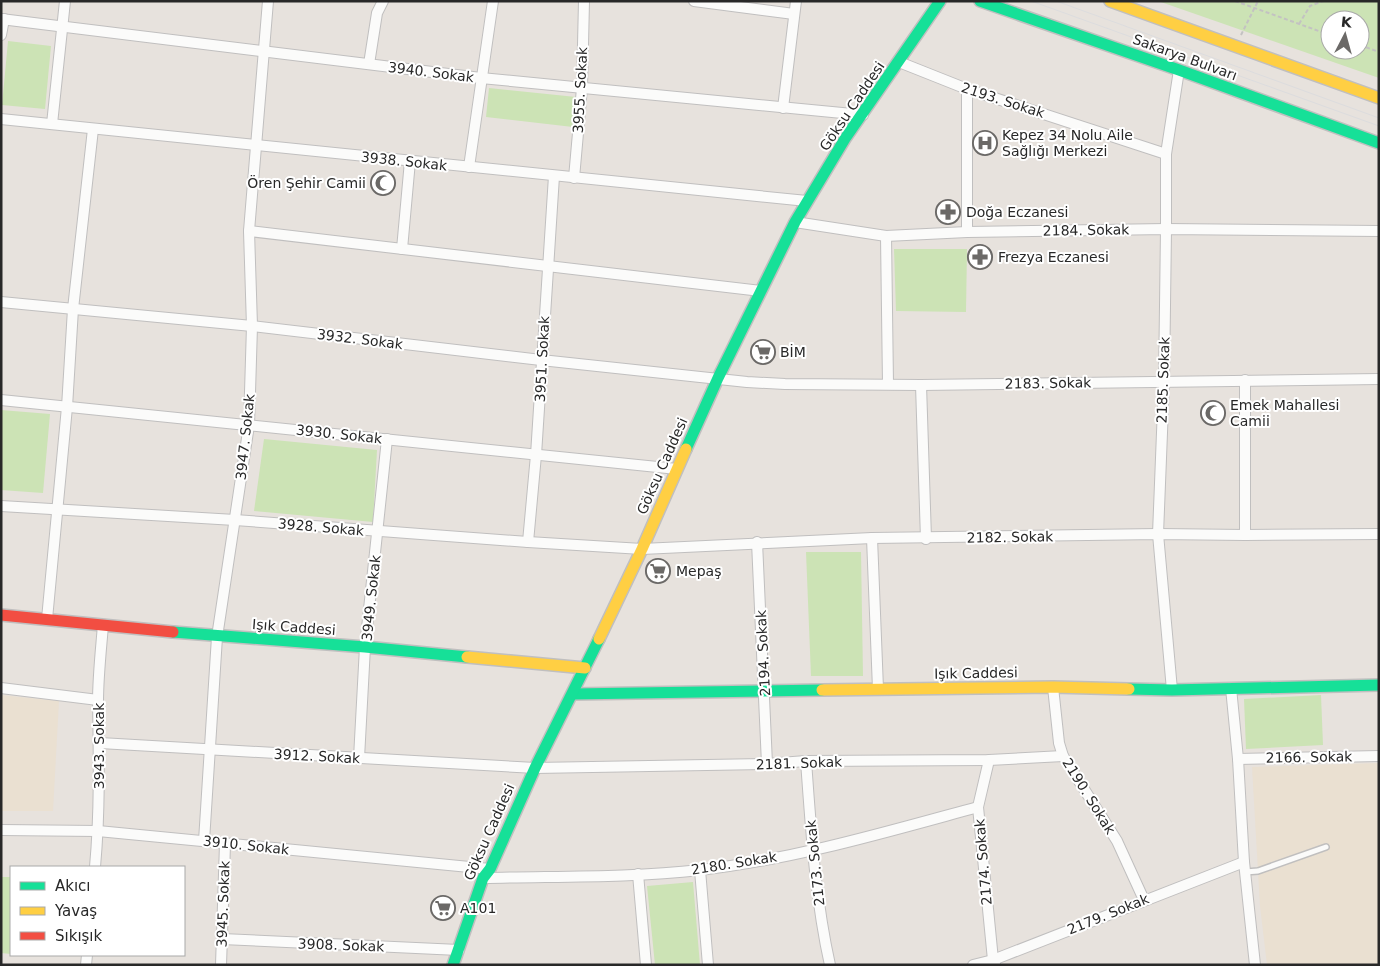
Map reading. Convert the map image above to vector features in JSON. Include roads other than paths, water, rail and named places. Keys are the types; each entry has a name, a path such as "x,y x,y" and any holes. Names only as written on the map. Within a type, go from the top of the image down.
{"street":[{"path":"52,124 65,1"},
{"name":"3947. Sokak","path":"204,841 218,637 249,425 252,326 249,231 268,1"},
{"path":"369,64 376,13 383,1"},
{"path":"469,168 493,1"},
{"name":"3955. Sokak","path":"574,178 582,88 584,1"},
{"path":"694,1 794,14"},
{"path":"783,108 796,1"},
{"name":"Göksu Caddesi","path":"453,965 487,873 535,768 573,694 642,549 718,378 795,222 863,115 940,1"},
{"name":"Sakarya Bulvarı","path":"980,1 1179,70 1379,144"},
{"name":"Sakarya Bulvarı","path":"1110,1 1379,98"},
{"path":"1,35 2,19"},
{"name":"3940. Sokak","path":"2,19 481,78 863,115"},
{"name":"2193. Sokak","path":"899,62 967,89 1166,154"},
{"name":"2185. Sokak","path":"1172,690 1158,534 1164,382 1166,154 1179,70"},
{"path":"967,89 967,232"},
{"name":"3938. Sokak","path":"1,119 807,201"},
{"path":"47,620 92,129"},
{"path":"402,249 410,161"},
{"name":"3951. Sokak","path":"528,542 536,455 554,176"},
{"name":"2184. Sokak","path":"795,222 886,236 967,232 1166,229 1379,231"},
{"path":"249,231 761,291"},
{"path":"886,236 888,384"},
{"name":"3932. Sokak","path":"1,302 252,326 541,360 718,378"},
{"name":"2183. Sokak","path":"718,378 785,384 921,385 1379,379"},
{"path":"1245,380 1245,535"},
{"path":"921,385 926,538"},
{"name":"3930. Sokak","path":"1,400 677,469"},
{"name":"3949. Sokak","path":"359,758 365,647 387,439"},
{"name":"3928. Sokak","path":"1,506 234,520 642,549"},
{"name":"2182. Sokak","path":"642,549 872,538 1158,534 1379,534"},
{"path":"872,538 878,689"},
{"name":"2194. Sokak","path":"757,542 767,764"},
{"name":"Işık Caddesi","path":"1,615 218,637 365,647 585,668"},
{"name":"3943. Sokak","path":"95,866 98,832 100,743 98,700 103,624"},
{"name":"Işık Caddesi","path":"573,694 1053,687 1172,690 1379,686"},
{"name":"2190. Sokak","path":"1053,687 1059,743 1063,756 1117,841 1144,900"},
{"path":"1,688 98,700"},
{"path":"1231,688 1238,759 1244,867 1255,965"},
{"name":"3912. Sokak","path":"100,743 535,768"},
{"name":"2181. Sokak","path":"535,768 767,764 806,761 989,760 1063,756"},
{"name":"2166. Sokak","path":"1238,759 1379,756"},
{"name":"2174. Sokak","path":"989,760 978,807 994,962"},
{"name":"2173. Sokak","path":"806,761 812,851 824,937 830,965"},
{"name":"2180. Sokak","path":"487,873 638,874 700,870 812,851 978,807"},
{"name":"3910. Sokak","path":"1,830 98,832 204,841 487,873"},
{"name":"3945. Sokak","path":"221,965 225,844"},
{"name":"2179. Sokak","path":"973,965 994,962 1144,900 1244,867"},
{"path":"700,870 708,965"},
{"path":"638,874 646,965"},
{"name":"3908. Sokak","path":"222,939 459,950"}],"lane":[{"path":"1244,867 1258,871 1326,848"}],"tram line":[{"path":"1031,1 1379,126"},
{"path":"1056,1 1379,118"}],"place":[{"name":"Kepez 34 Nolu Aile Sağlığı Merkezi","path":"985,143"},
{"name":"Ören Şehir Camii","path":"383,183"},
{"name":"Doğa Eczanesi","path":"948,212"},
{"name":"Frezya Eczanesi","path":"980,257"},
{"name":"BİM","path":"763,352"},
{"name":"Emek Mahallesi Camii","path":"1213,413"},
{"name":"Mepaş","path":"658,571"},
{"name":"A101","path":"443,908"}]}
